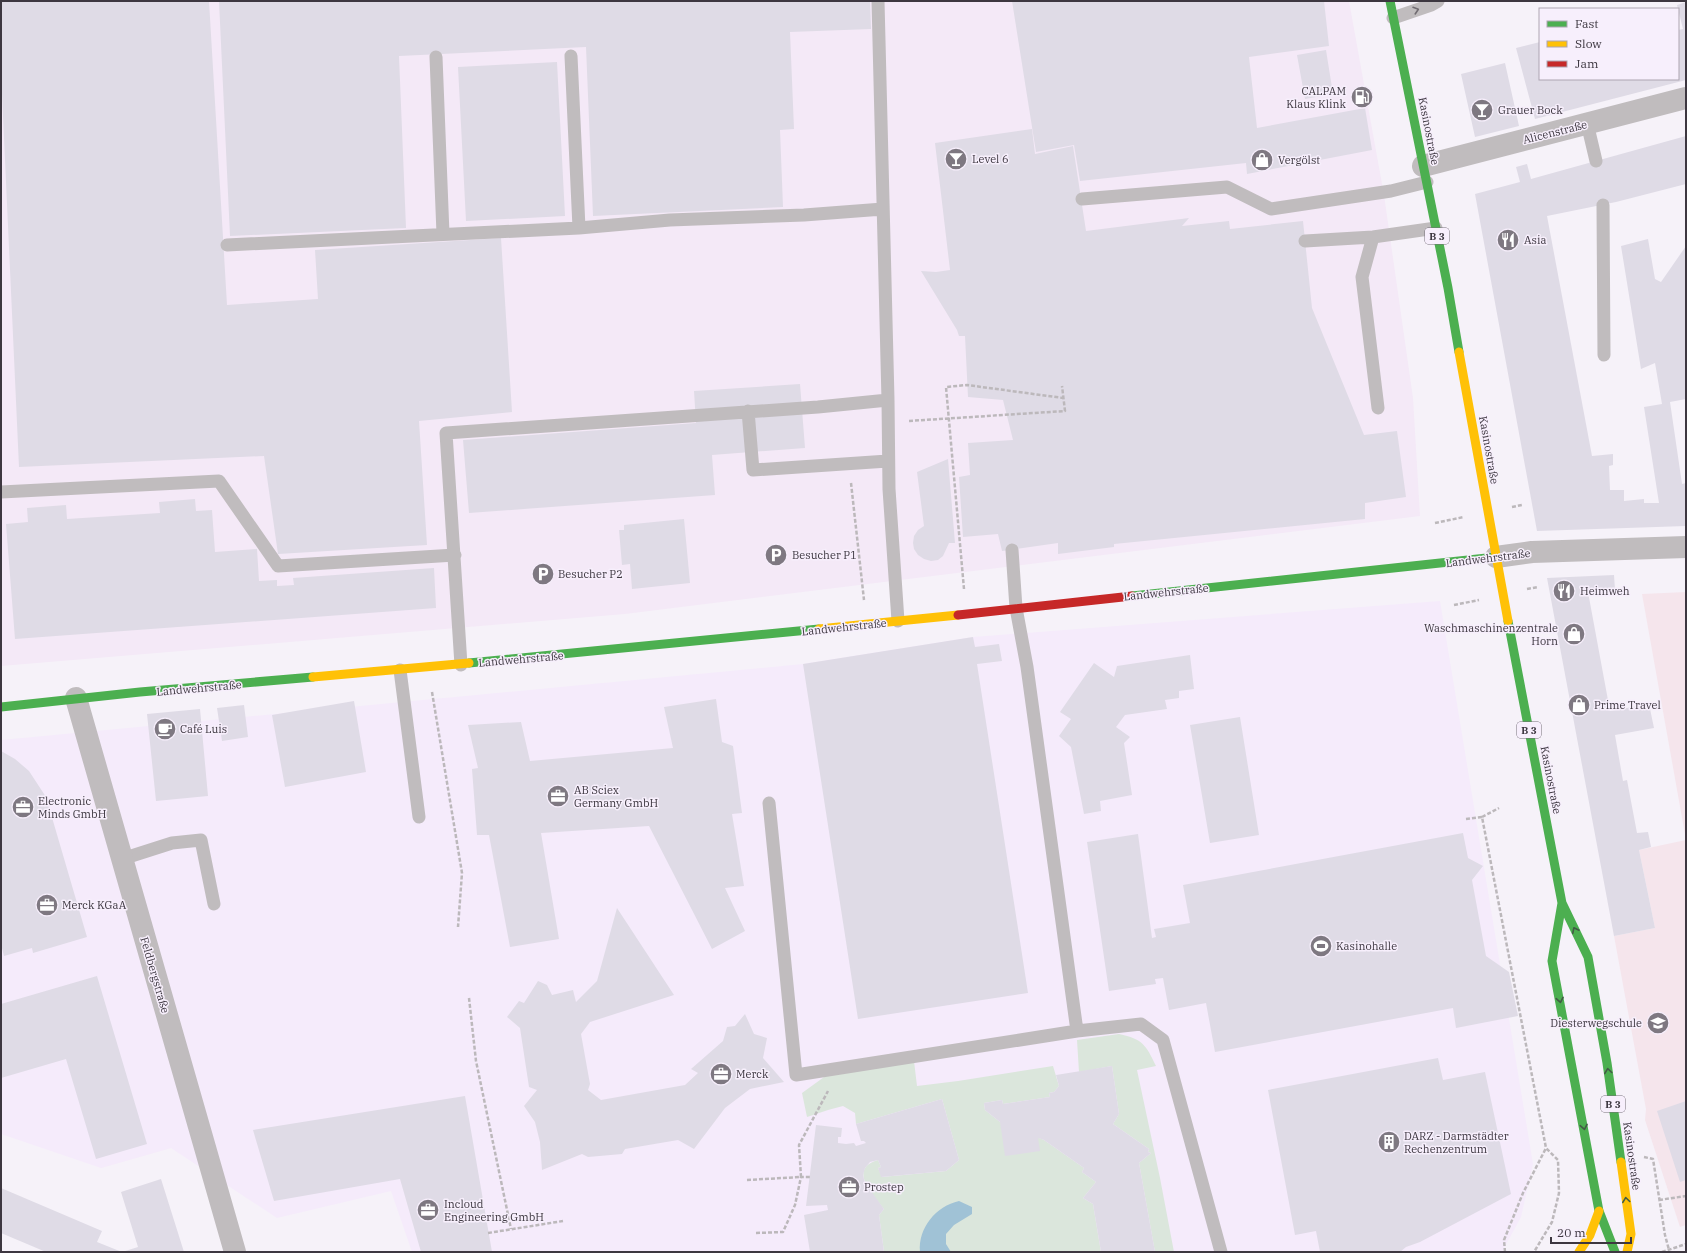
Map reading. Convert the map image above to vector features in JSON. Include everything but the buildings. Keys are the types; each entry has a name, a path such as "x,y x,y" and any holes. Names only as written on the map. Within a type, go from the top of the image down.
{"main road":[{"name":"Kasinostraße","path":"1390,1 1448,288 1496,557 1562,903 1588,956 1606,1063 1631,1234 1628,1252"},
{"name":"Landwehrstraße","path":"1,707 76,698 428,668 750,637 1496,557"},
{"name":"Kasinostraße","path":"1562,903 1552,961 1599,1211 1615,1252"},
{"path":"1579,1252 1590,1235 1599,1211"}],"street":[{"name":"Alicenstraße","path":"1425,174 1587,123 1686,98"},
{"name":"Landwehrstraße","path":"1496,557 1532,552 1686,547"},
{"name":"Feldbergstraße","path":"76,698 235,1252"}],"lane":[{"path":"878,1 888,400 888,461 898,621"},
{"path":"1393,18 1431,5 1438,1"},
{"path":"571,56 579,228"},
{"path":"436,57 443,234"},
{"path":"1587,123 1596,161"},
{"path":"1082,199 1227,187 1271,209 1391,191 1425,174"},
{"path":"1603,205 1604,356"},
{"path":"227,245 579,228 670,220 796,215 883,209"},
{"path":"1305,240 1373,237 1436,228"},
{"path":"1373,237 1362,277 1378,408"},
{"path":"461,665 446,433 748,412 888,400"},
{"path":"748,412 753,470 888,461"},
{"path":"1,492 219,481 278,566 455,555"},
{"path":"1012,550 1016,608 1027,666 1077,1031"},
{"path":"400,670 419,816"},
{"path":"769,803 796,1075 1077,1031 1141,1024 1163,1040 1221,1252"},
{"path":"122,859 172,843 201,840 214,904"}],"path":[{"path":"966,613 946,387 967,385 1063,398"},
{"path":"905,421 1065,411 1062,386"},
{"path":"849,463 867,624"},
{"path":"428,668 462,873 458,927"},
{"path":"1466,819 1482,817 1499,808"},
{"path":"1482,817 1546,1148 1558,1160 1559,1193 1552,1222 1534,1252"},
{"path":"469,998 476,1060 511,1229"},
{"path":"756,1233 783,1232 795,1205 802,1177 800,1145 832,1084 848,1067"},
{"path":"1505,1252 1504,1240 1522,1194 1546,1148"},
{"path":"1653,1159 1669,1250"},
{"path":"747,1180 810,1177"},
{"path":"1659,1200 1686,1196"},
{"path":"488,1233 563,1221"},
{"path":"1662,1252 1686,1244"}],"shaded area":[{"path":"1,1 1349,1 1384,195 1413,398 1420,516 625,614 1,666"},
{"path":"1686,592 1686,840 1642,594"},
{"path":"1440,601 1533,1164 1521,1217 1502,1252 412,1252 391,1191 277,1218 171,1148 101,1168 1,1134 1,740 803,664 973,637"},
{"name":"Diesterwegschule","path":"1686,840 1686,1225 1680,1227 1645,1120 1646,1109 1614,936 1655,928 1639,850"},
{"path":"1119,1034 1134,1038 1143,1044 1156,1066 1137,1070 1174,1252 1155,1252 1139,1163 1151,1153 1148,1152 1149,1149 1113,1124 1119,1114 1112,1066 1079,1072 1077,1040"},
{"path":"914,1061 917,1086 1053,1066 1059,1086 1054,1092 1049,1093 1050,1097 1003,1104 1002,1100 984,1103 985,1110 1000,1122 1044,1140 1084,1168 1082,1172 1096,1182 1083,1198 1093,1204 1101,1252 884,1252 879,1215 884,1209 865,1182 863,1176 864,1169 869,1164 878,1160 881,1167 878,1168 882,1177 946,1171 959,1160 942,1099 856,1124 855,1113 843,1106 807,1117 802,1093 831,1072"}],"water":[{"path":"959,1201 972,1207 972,1214 954,1225 946,1234 946,1244 951,1252 920,1252 922,1235 930,1219 943,1208"}],"traffic: fast":[{"path":"1390,1 1448,288 1459,352"},
{"path":"1132,596 1496,557"},
{"path":"1508,621 1562,903 1588,957 1607,1063 1621,1162"},
{"path":"469,663 819,629"},
{"path":"1,707 140,692 313,677"},
{"path":"1562,903 1552,961 1599,1211 1615,1252"}],"traffic: slow":[{"path":"1459,352 1508,621"},
{"path":"819,629 958,615"},
{"path":"313,677 469,663"},
{"path":"1621,1162 1631,1234 1627,1252"},
{"path":"1579,1252 1590,1235 1599,1211"}],"traffic: jam":[{"path":"958,615 1132,596"}],"place":[{"name":"CALPAM Klaus Klink","path":"1362,97"},
{"name":"Grauer Bock","path":"1482,110"},
{"name":"Level 6","path":"956,159"},
{"name":"Vergölst","path":"1262,160"},
{"name":"Asia","path":"1508,240"},
{"name":"Besucher P1","path":"776,555"},
{"name":"Besucher P2","path":"543,574"},
{"name":"Heimweh","path":"1564,591"},
{"name":"Waschmaschinenzentrale Horn","path":"1574,634"},
{"name":"Prime Travel","path":"1579,705"},
{"name":"Café Luis","path":"165,729"},
{"name":"AB Sciex Germany GmbH","path":"558,796"},
{"name":"Electronic Minds GmbH","path":"23,807"},
{"name":"Merck KGaA","path":"47,905"},
{"name":"Kasinohalle","path":"1321,946"},
{"name":"Diesterwegschule","path":"1658,1023"},
{"name":"Merck","path":"721,1074"},
{"name":"DARZ - Darmstädter Rechenzentrum","path":"1389,1142"},
{"name":"Prostep","path":"849,1187"},
{"name":"Incloud Engineering GmbH","path":"428,1210"}]}
